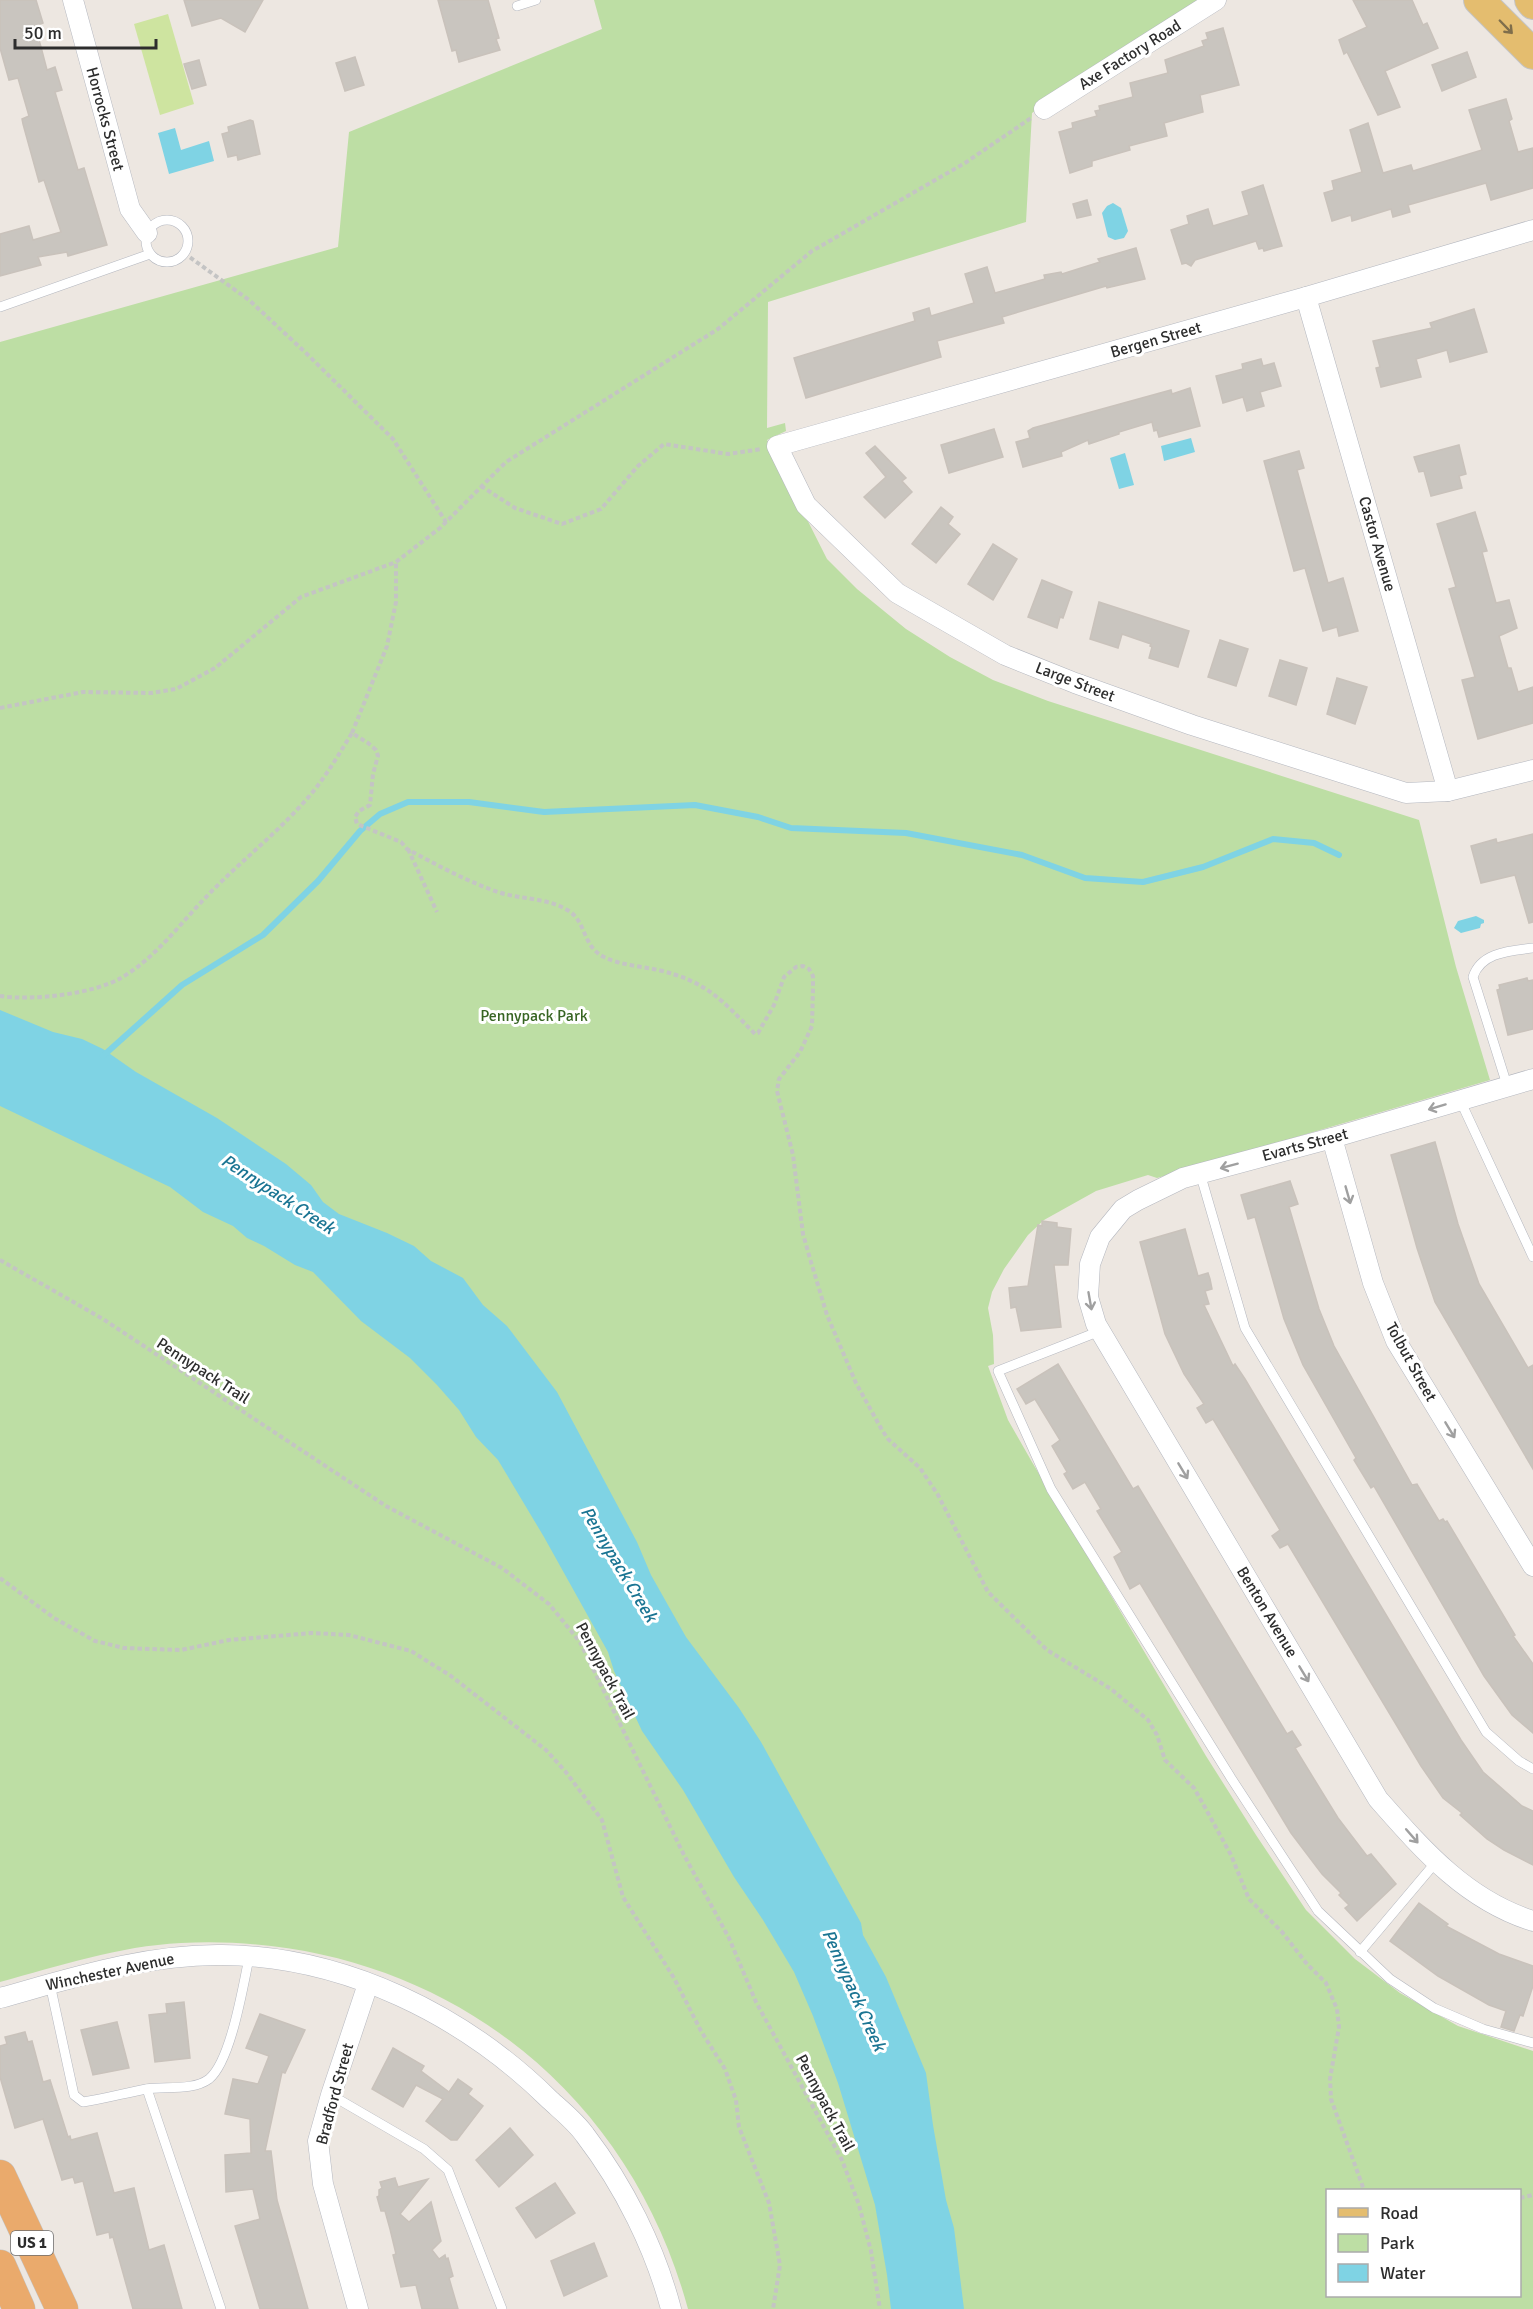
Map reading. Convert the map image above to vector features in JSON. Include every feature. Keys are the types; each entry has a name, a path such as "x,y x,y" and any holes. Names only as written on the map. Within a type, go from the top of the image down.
{"highway":[{"name":"US 1","path":"0,2176 62,2309"},
{"name":"US 1","path":"0,2266 19,2309"}],"main road":[{"path":"1479,0 1533,54"},
{"path":"1530,0 1533,4"}],"street":[{"name":"Horrocks Street","path":"73,0 130,209 147,233"},
{"name":"Axe Factory Road","path":"1044,109 1216,0"},
{"name":"Bergen Street","path":"777,446 1306,297 1533,230"},
{"name":"Castor Avenue","path":"1306,297 1448,791"},
{"name":"Large Street","path":"777,446 806,505 897,593 1005,655 1192,725 1406,793 1448,791 1533,770"},
{"name":"Evarts Street","path":"1097,1244 1123,1209 1183,1178 1332,1138 1533,1078"},
{"name":"Tolbut Street","path":"1332,1138 1373,1283 1396,1341 1533,1566"},
{"name":"Benton Avenue","path":"1097,1244 1090,1264 1088,1297 1100,1331 1378,1799 1436,1862 1473,1893 1533,1921"},
{"name":"Winchester Avenue","path":"0,1998 114,1968 173,1957 223,1955 319,1968 368,1984 425,2007 484,2044 536,2086 584,2133 618,2183 647,2243 671,2309"},
{"name":"Bradford Street","path":"358,2309 320,2168 318,2141 368,1984"}],"lane":[{"path":"517,6 536,0"},
{"path":"171,220 178,223 187,234 188,242 184,253 177,260 170,262 155,259 147,248 147,233 157,222 171,220"},
{"path":"0,307 150,254"},
{"path":"1507,1085 1473,977 1476,966 1488,957 1533,948"},
{"path":"1460,1100 1533,1257"},
{"path":"1200,1173 1245,1328 1486,1732 1519,1761 1533,1769"},
{"path":"1100,1331 999,1371 1051,1489 1225,1768 1318,1911 1390,1979 1434,2008 1483,2029 1533,2043"},
{"path":"1360,1952 1436,1862"},
{"path":"50,1984 74,2095 83,2102 147,2089 192,2085 209,2079 222,2060 233,2029 249,1958"},
{"path":"147,2089 221,2309"},
{"path":"331,2095 424,2149 448,2170 502,2309"}],"path":[{"path":"0,708 83,692 152,693 176,689 215,668 301,597 396,562 446,522 506,462 718,329 812,252 965,163 1044,109"},
{"path":"184,253 249,300 393,439 446,522"},
{"path":"481,486 515,508 562,524 601,509 638,466 664,444 728,454 777,446"},
{"path":"0,996 12,998 54,996 101,986 120,978 138,966 172,936 219,883 311,794 332,767 352,733 387,646 396,602 396,562"},
{"path":"352,733 376,750 378,756 373,774 370,805 359,811 355,817 357,824 366,830 381,833 400,842 407,849 470,882 501,893 539,899 568,911 576,917 587,942 602,956 614,961 688,978 721,1000 743,1020 755,1035 765,1022 784,977 796,967 803,966 809,969 813,976 812,1026 800,1052 779,1079 777,1091 793,1155 803,1234 810,1262 826,1315 856,1383 888,1439 920,1468 938,1495 988,1592 1047,1650 1111,1689 1148,1720 1157,1735 1165,1760 1194,1788 1202,1802 1231,1855 1249,1899 1282,1932 1307,1964 1326,1983 1337,2009 1339,2027 1330,2079 1331,2099 1364,2189"},
{"path":"407,849 437,912"},
{"name":"Pennypack Trail","path":"0,1260 112,1325 386,1506 471,1549 502,1568 538,1595 562,1619 580,1642 684,1854 729,1938 756,2002 842,2160 859,2205 872,2252 880,2309"},
{"path":"0,1578 54,1618 95,1641 124,1648 181,1650 229,1640 312,1633 349,1635 411,1651 451,1676 546,1750 602,1820 623,1897 675,1978 701,2031 725,2069 736,2100 739,2127 770,2203 780,2265 773,2309"}],"green space":[{"name":"Pennypack Park","path":"594,0 1205,0 1135,43 1032,113 1026,222 768,302 767,428 785,423 786,431 767,440 827,559 857,589 906,629 950,657 993,680 1048,701 1419,820 1456,967 1490,1080 1157,1178 1148,1175 1096,1191 1044,1220 1028,1235 1004,1269 992,1292 988,1308 993,1335 994,1364 988,1366 1008,1420 1032,1462 1206,1756 1306,1910 1355,1959 1400,1993 1458,2026 1533,2051 1533,2309 688,2309 658,2226 616,2152 563,2088 501,2034 430,1992 353,1962 269,1946 181,1943 112,1952 0,1982 0,342 338,247 349,132 602,29"},
{"path":"168,14 194,104 160,115 134,24"}],"water":[{"path":"175,128 181,150 209,141 214,161 169,174 158,133"},
{"path":"1113,203 1121,208 1128,231 1124,238 1115,240 1108,237 1102,213 1107,206"},
{"path":"1191,438 1195,452 1164,461 1161,446"},
{"path":"1125,453 1134,485 1119,489 1110,458"},
{"path":"1476,916 1484,920 1480,928 1461,933 1454,928 1458,921"},
{"name":"Pennypack Creek","path":"0,1010 53,1032 82,1039 103,1049 136,1072 217,1118 286,1164 311,1185 323,1202 339,1214 414,1246 431,1261 463,1278 483,1305 507,1326 557,1392 637,1542 651,1575 686,1637 739,1708 761,1742 861,1923 863,1935 886,1977 926,2073 946,2200 954,2228 964,2309 891,2309 875,2205 838,2083 794,1972 683,1790 642,1731 614,1671 608,1652 498,1460 476,1437 459,1410 437,1385 410,1358 361,1321 313,1272 295,1265 247,1238 233,1226 203,1212 170,1187 0,1106"}],"building":[{"path":"0,0 36,0 43,23 35,26 47,70 55,67 62,90 55,92 78,170 84,168 107,245 68,256 67,252 38,257 41,265 0,276 0,234 29,226 33,240 61,232 44,180 39,182 23,124 22,119 29,116 18,78 9,80 0,48"},
{"path":"184,0 263,0 245,32 221,18 192,26"},
{"path":"438,0 488,0 499,38 496,39 500,50 459,62 456,50 452,51"},
{"path":"1353,0 1412,0 1423,25 1427,23 1438,48 1385,71 1400,107 1378,115 1347,52 1344,54 1339,40 1367,27"},
{"path":"1223,28 1239,85 1200,95 1203,112 1164,123 1167,136 1129,146 1130,150 1092,161 1092,166 1070,173 1059,132 1073,128 1072,123 1097,116 1095,111 1100,110 1099,106 1133,97 1130,83 1168,73 1165,60 1204,46 1202,41 1208,39 1206,33"},
{"path":"1467,52 1476,77 1442,91 1432,65"},
{"path":"355,57 364,85 345,91 336,63"},
{"path":"199,60 206,85 192,89 184,64"},
{"path":"1506,99 1512,119 1509,121 1518,152 1533,148 1533,188 1491,200 1486,183 1408,205 1410,212 1393,217 1391,209 1352,221 1351,215 1332,221 1324,193 1334,190 1332,181 1362,172 1350,130 1368,123 1383,173 1411,165 1413,171 1482,150 1469,110"},
{"path":"253,121 260,154 238,160 237,155 228,157 222,134 229,132 228,127"},
{"path":"1263,185 1282,246 1264,251 1263,248 1259,249 1256,241 1195,260 1191,266 1186,263 1182,264 1171,230 1189,224 1187,216 1208,209 1213,226 1249,215 1242,192"},
{"path":"1087,200 1091,215 1077,218 1073,204"},
{"path":"1136,248 1145,279 1107,288 1106,286 1002,317 1004,323 937,341 941,357 806,398 794,358 915,321 913,313 929,308 931,316 974,303 965,274 987,267 995,293 1045,279 1044,275 1061,272 1062,274 1100,262 1098,259"},
{"path":"1474,309 1487,352 1450,362 1447,350 1416,359 1421,377 1381,387 1376,368 1380,367 1373,341 1432,328 1430,323"},
{"path":"1261,359 1263,366 1274,363 1281,386 1260,392 1264,406 1247,411 1243,397 1223,403 1216,376 1243,369 1242,364"},
{"path":"1190,388 1200,426 1159,437 1157,430 1154,431 1152,422 1089,444 1088,440 1061,452 1062,456 1023,467 1016,442 1030,438 1028,431 1033,428 1171,390 1172,394"},
{"path":"994,429 1003,457 949,473 941,445"},
{"path":"1459,445 1466,474 1459,476 1462,488 1431,496 1424,471 1419,472 1414,457"},
{"path":"875,446 906,478 902,481 912,492 885,518 864,497 886,477 866,453"},
{"path":"1299,451 1304,468 1297,470 1328,583 1343,578 1358,631 1339,636 1337,627 1323,631 1305,568 1294,571 1264,461"},
{"path":"941,507 953,517 948,524 960,534 936,563 912,544"},
{"path":"1475,512 1487,551 1482,552 1496,603 1509,600 1517,628 1499,636 1508,668 1511,668 1518,692 1533,687 1533,723 1478,739 1462,680 1475,677 1449,589 1456,587 1437,524"},
{"path":"993,544 1017,559 993,600 968,584"},
{"path":"1042,580 1072,592 1057,628 1028,617"},
{"path":"1099,602 1189,631 1178,667 1149,658 1151,644 1122,634 1118,648 1090,639"},
{"path":"1220,640 1248,649 1236,686 1208,677"},
{"path":"1280,660 1307,668 1296,705 1269,696"},
{"path":"1337,678 1367,687 1355,724 1327,714"},
{"path":"1533,834 1533,922 1529,923 1515,875 1481,883 1471,846 1496,839 1497,843"},
{"path":"1527,978 1528,981 1533,980 1533,1029 1508,1035 1497,990 1500,989 1499,985"},
{"path":"1435,1142 1458,1224 1479,1284 1528,1368 1533,1365 1533,1469 1435,1302 1417,1248 1391,1155"},
{"path":"1290,1181 1298,1204 1289,1207 1319,1309 1334,1346 1412,1485 1417,1484 1439,1521 1443,1519 1447,1521 1515,1635 1513,1636 1533,1664 1533,1733 1512,1715 1484,1676 1374,1486 1371,1488 1354,1460 1356,1458 1303,1365 1284,1319 1255,1217 1248,1219 1241,1195"},
{"path":"1042,1221 1057,1223 1057,1227 1071,1229 1068,1265 1054,1265 1061,1327 1021,1331 1016,1307 1011,1308 1009,1288 1028,1286 1038,1225 1042,1226"},
{"path":"1185,1229 1198,1276 1208,1273 1210,1279 1212,1289 1205,1291 1209,1304 1204,1305 1233,1366 1235,1364 1245,1379 1461,1740 1483,1772 1522,1806 1533,1811 1533,1865 1487,1839 1460,1815 1462,1813 1443,1798 1421,1766 1288,1544 1280,1548 1272,1536 1280,1530 1213,1419 1206,1423 1197,1408 1204,1404 1184,1374 1165,1334 1140,1242"},
{"path":"1058,1364 1133,1489 1138,1486 1287,1734 1292,1731 1301,1745 1295,1748 1338,1818 1367,1856 1371,1854 1396,1884 1357,1921 1345,1908 1349,1905 1339,1895 1341,1893 1322,1874 1291,1833 1140,1583 1130,1589 1114,1557 1122,1552 1097,1511 1101,1509 1085,1482 1073,1489 1064,1474 1067,1472 1052,1446 1060,1440 1035,1399 1026,1404 1017,1389"},
{"path":"1419,1903 1448,1924 1446,1926 1499,1954 1533,1966 1533,1986 1523,2016 1520,2015 1514,2031 1501,2027 1506,2011 1489,2005 1438,1976 1390,1941"},
{"path":"184,2002 190,2058 155,2062 149,2015 167,2013 166,2004"},
{"path":"260,2014 305,2030 285,2073 282,2072 265,2151 271,2151 277,2200 308,2309 260,2309 235,2226 260,2219 253,2189 226,2192 225,2155 251,2153 250,2119 225,2114 233,2079 258,2084 269,2056 246,2048"},
{"path":"117,2022 129,2068 93,2075 81,2030"},
{"path":"25,2032 28,2042 32,2041 43,2082 50,2080 68,2137 70,2136 71,2140 97,2133 114,2193 134,2188 149,2250 164,2245 182,2309 133,2309 113,2237 110,2238 109,2232 97,2235 83,2181 75,2183 73,2177 62,2180 43,2119 15,2128 0,2077 0,2046 7,2044 5,2037"},
{"path":"393,2048 424,2066 421,2071 449,2092 458,2079 472,2089 468,2094 483,2106 457,2140 451,2140 426,2121 443,2099 416,2085 403,2107 372,2089"},
{"path":"510,2128 533,2155 499,2187 476,2160"},
{"path":"395,2178 398,2187 428,2179 400,2214 409,2222 431,2202 441,2241 432,2250 439,2259 445,2255 446,2259 448,2258 453,2276 449,2278 458,2309 422,2309 416,2285 401,2287 393,2255 396,2254 390,2229 385,2211 381,2211 377,2197 382,2188 380,2182"},
{"path":"555,2183 575,2213 536,2238 516,2208"},
{"path":"594,2243 607,2276 564,2296 551,2261"}],"waterway":[{"path":"103,1056 182,985 263,935 318,881 360,831 380,814 408,802 469,802 544,812 695,805 758,817 791,828 906,833 1022,855 1085,878 1143,882 1203,867 1273,839 1314,843 1339,855"}]}
